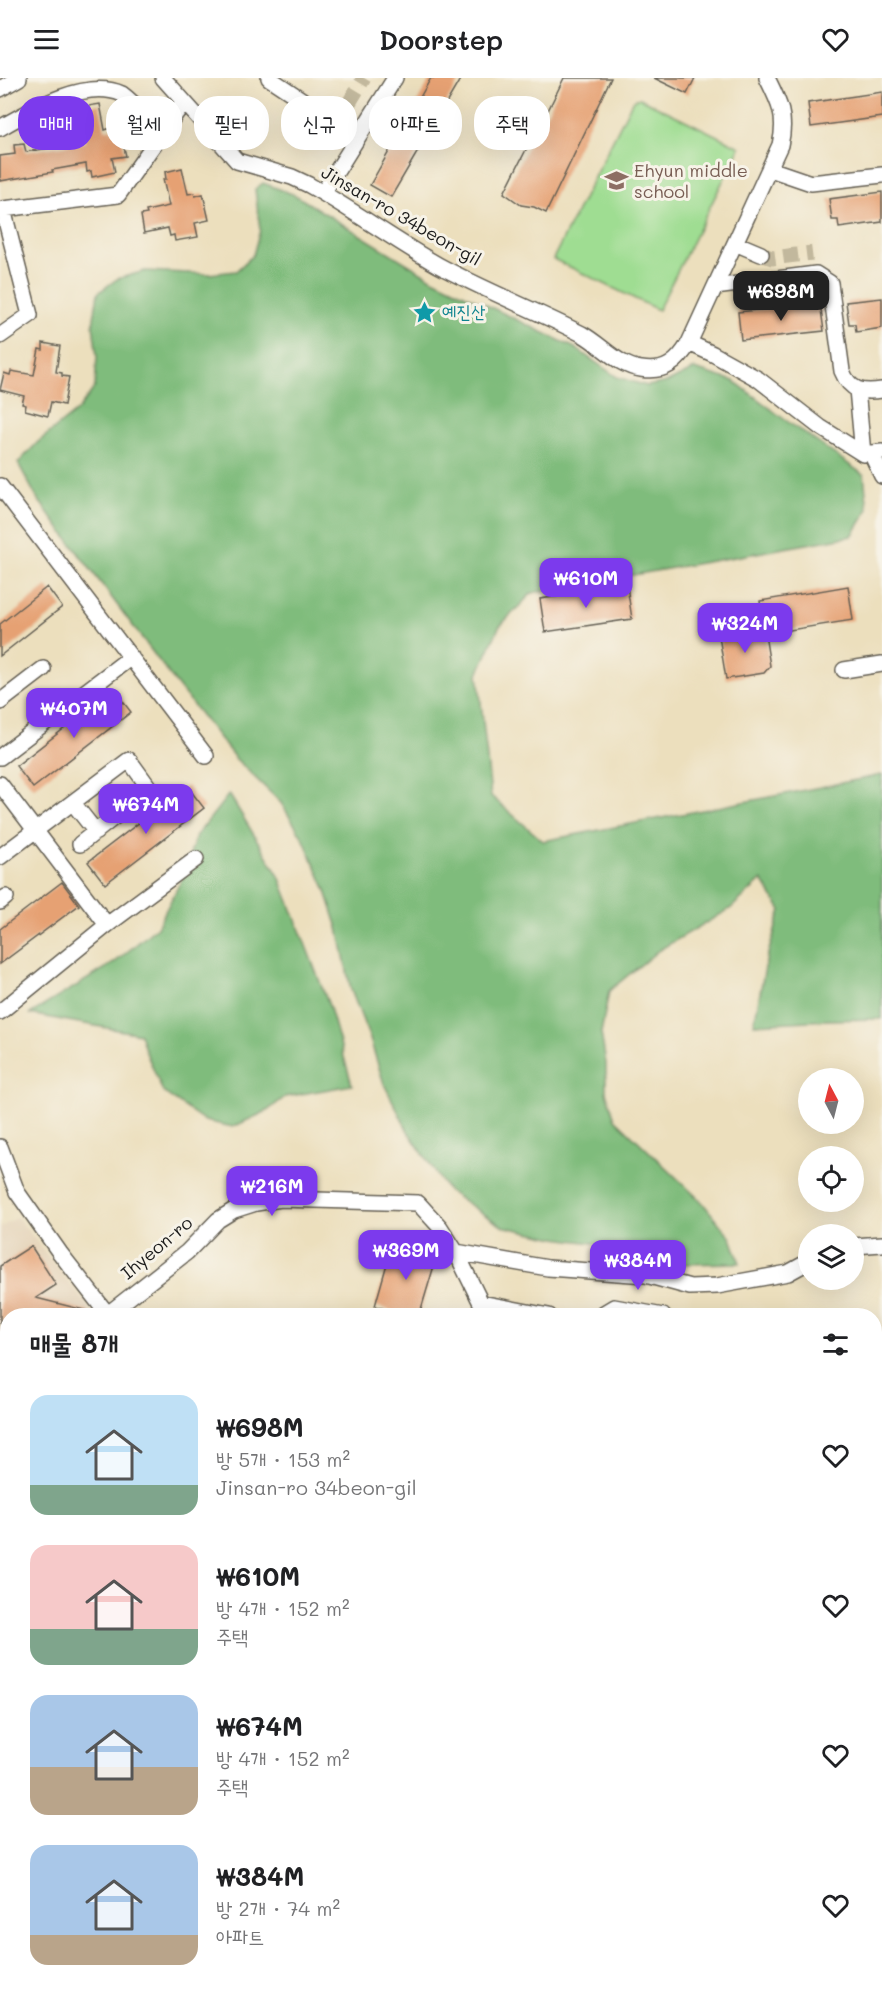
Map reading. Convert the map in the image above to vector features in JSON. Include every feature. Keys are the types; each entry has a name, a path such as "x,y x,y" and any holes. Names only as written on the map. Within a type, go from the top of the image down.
{"street":[{"path":"0,89 18,78"},
{"name":"Jinsan-ro 34beon-gil","path":"162,78 237,161 292,177 323,193 440,266 585,336 626,365 640,369 669,366 681,357 691,339"},
{"path":"268,78 358,138"},
{"path":"323,193 395,78"},
{"path":"767,78 783,116 784,131 780,145 691,339 758,380 820,427 872,453"},
{"path":"0,128 72,89 94,84 103,85 124,96"},
{"path":"0,336 30,315 2,210 118,195 150,150"},
{"path":"770,168 811,183 879,175"},
{"path":"735,243 761,254"},
{"path":"715,287 816,274 830,283 842,371 846,380 861,391 882,390"},
{"path":"856,389 872,453 882,476"},
{"path":"0,486 206,756"},
{"path":"0,757 131,657"},
{"path":"844,670 882,664"},
{"path":"0,702 43,669"},
{"path":"0,857 129,760 150,789 80,844"},
{"path":"0,784 107,925"},
{"path":"73,803 96,832"},
{"path":"0,1012 107,925 196,859"},
{"name":"Ihyeon-ro","path":"0,1147 17,1192 60,1254 103,1308"},
{"name":"Ihyeon-ro","path":"118,1308 187,1252 218,1220 234,1210 256,1203 281,1199 418,1203 440,1227 456,1252"},
{"path":"864,1245 882,1244"},
{"path":"456,1252 548,1268 646,1275 690,1287 717,1286 788,1273 798,1268"},
{"path":"456,1252 481,1303 507,1308"}],"shaded area":[{"path":"17,1217 89,1308 0,1308 0,1228"}],"green space":[{"path":"640,98 740,147 658,310 553,259 633,100"},
{"path":"263,183 295,195 429,277 575,348 617,377 647,386 668,382 694,369 734,381 864,475 868,510 852,536 532,593 499,627 478,674 491,796 543,841 882,775 882,1019 754,1024 767,957 781,910 762,880 730,909 659,950 609,991 601,1033 606,1063 606,1092 615,1119 702,1202 731,1238 740,1263 677,1264 615,1246 555,1238 502,1226 448,1191 409,1133 384,1084 351,990 338,928 325,888 303,838 281,803 235,758 178,686 37,498 18,463 38,442 78,410 95,387 97,356 93,325 98,293 117,279 145,271 209,274 236,271 253,255 260,230 255,189"},
{"path":"229,794 279,876 330,1008 352,1085 285,1097 267,1111 233,1127 205,1121 163,1092 140,1034 30,1014 114,963 157,927 182,879 196,836"}],"building":[{"path":"431,78 461,78 450,96 421,96"},
{"path":"564,78 611,78 546,213 534,207 521,205 504,193 526,150 550,150 550,106"},
{"path":"654,78 695,78 687,94"},
{"path":"882,92 882,117 811,127 808,103"},
{"path":"100,104 106,130 106,150 125,150 126,156 112,158 115,172 92,177 91,171 87,172 86,164 0,181 0,156 15,154 14,145 18,145 18,150 26,150 26,152 94,150 94,105"},
{"path":"390,150 419,150 391,197 370,185"},
{"path":"182,168 188,194 194,193 195,196 203,194 209,220 195,223 198,237 175,241 174,235 170,236 168,228 144,233 141,215 147,214 146,211 169,206 163,179 166,179 165,172"},
{"path":"882,192 882,222 839,228 838,220 832,220 829,199"},
{"path":"882,298 882,328 856,332 855,324 849,324 846,302"},
{"path":"820,303 824,331 741,340 738,312"},
{"path":"43,343 60,346 56,372 69,377 64,405 51,402 48,416 25,410 26,405 22,404 24,396 0,390 4,373 10,375 11,371 34,375 39,349 43,350"},
{"path":"627,586 632,619 545,632 540,599"},
{"path":"848,586 853,620 765,634 760,601"},
{"path":"47,587 62,607 0,656 0,624"},
{"path":"764,628 770,666 764,673 726,679 719,636"},
{"path":"114,690 131,712 33,788 16,766"},
{"path":"187,786 204,808 105,884 88,862"},
{"path":"62,882 79,905 0,964 0,929"},
{"path":"406,1242 424,1247 423,1251 432,1253 436,1259 421,1308 375,1306 392,1246 404,1250"},
{"path":"31,1246 56,1285 36,1298 76,1308 0,1308 0,1266"}],"tunnel":[{"path":"353,96 364,78"},
{"path":"761,254 772,258 812,253"}],"place":[{"name":"Ehyun middle school","path":"616,181"},
{"name":"예진산","path":"424,312"}]}
